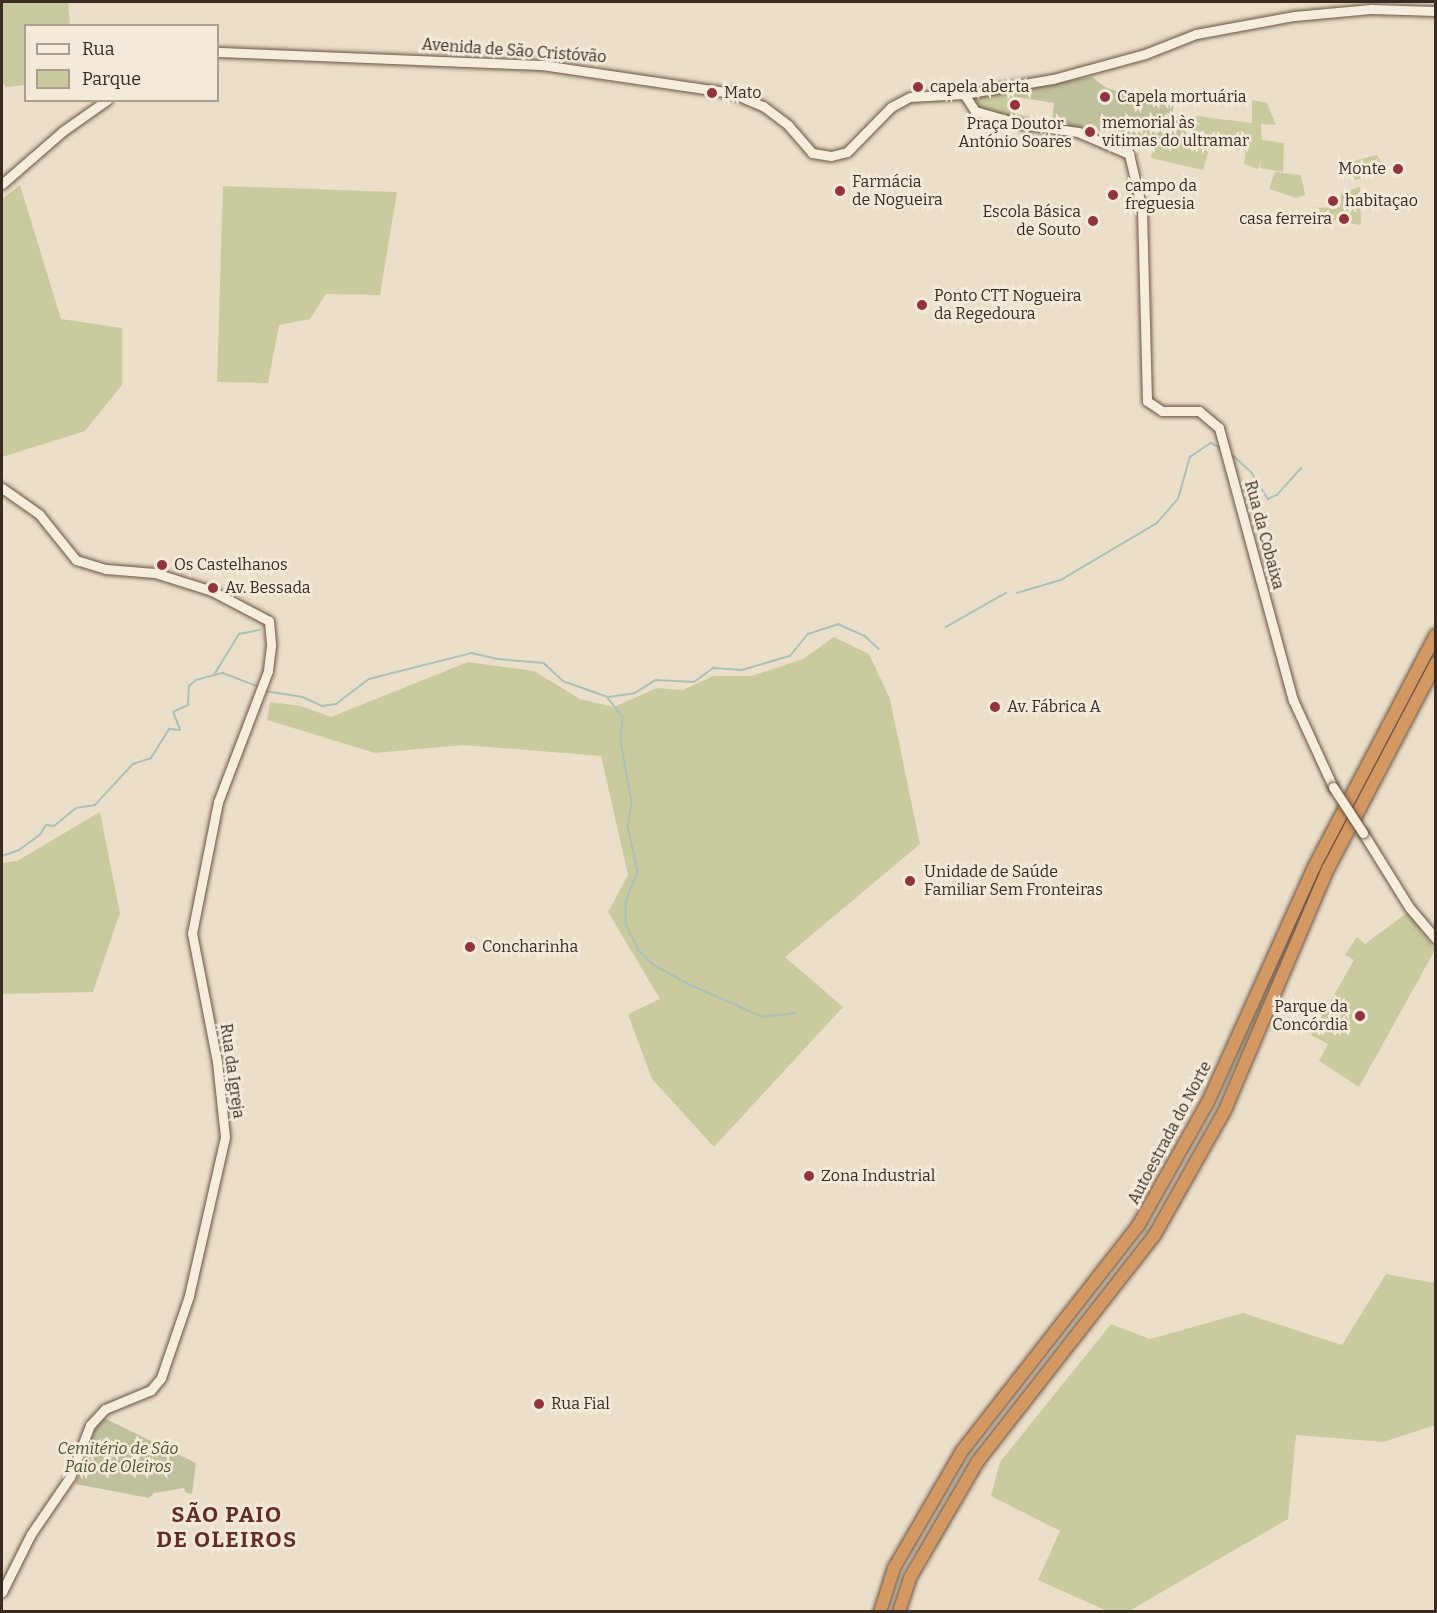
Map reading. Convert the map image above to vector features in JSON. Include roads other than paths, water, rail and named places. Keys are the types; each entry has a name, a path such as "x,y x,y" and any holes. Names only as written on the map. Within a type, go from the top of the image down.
{"highway":[{"name":"Autoestrada do Norte","path":"880,1611 894,1568 962,1451 1138,1226 1208,1102 1315,865 1436,635"},
{"path":"899,1611 911,1576 978,1461 1159,1227 1225,1110 1328,869 1436,663"}],"main road":[{"name":"Avenida de São Cristóvão","path":"219,52 542,65 732,93 764,106 788,125 813,153 831,156 846,152 891,107 910,97 964,94 1082,72 1196,34 1294,16 1371,9 1436,10"},
{"name":"Rua da Cobaixa","path":"964,94 975,111 1021,124 1078,132 1129,154 1142,210 1147,401 1162,411 1199,411 1219,428 1293,700 1333,787 1409,907 1436,939"},
{"path":"2,184 63,131 104,102"},
{"name":"Rua da Igreja","path":"2,488 39,514 76,560 106,569 154,573 186,581 269,621 268,671 218,802 192,933 217,1062 225,1137 205,1238 161,1378 151,1390 99,1413 90,1425 64,1484 31,1534 2,1592"}],"waterway":[{"path":"1017,593 1061,580 1157,523 1178,499 1190,457 1211,443 1221,448"},
{"path":"1234,456 1252,473 1268,499 1277,495 1301,468"},
{"path":"946,627 1006,593"},
{"path":"265,691 303,697 322,706 336,704 369,679 472,653 498,659 544,663 563,681 608,697 635,693 656,680 694,682 713,668 742,670 790,656 808,634 838,624 865,636 879,649"},
{"path":"214,675 239,634 260,630"},
{"path":"2,856 19,850 40,835 46,825 54,826 76,808 95,805 133,764 151,758 169,729 180,730 173,712 188,705 189,686 196,680 223,673 257,686"},
{"path":"608,698 623,717 621,741 632,802 628,826 638,872 626,902 626,924 640,951 654,965 686,983 763,1017 795,1013"}],"place":[{"name":"capela aberta","path":"918,87"},
{"name":"Mato","path":"712,93"},
{"name":"Capela mortuária","path":"1105,97"},
{"name":"Praça Doutor António Soares","path":"1015,105"},
{"name":"memorial às vitimas do ultramar","path":"1090,132"},
{"name":"Monte","path":"1398,169"},
{"name":"Farmácia de Nogueira","path":"840,191"},
{"name":"campo da freguesia","path":"1113,195"},
{"name":"habitaçao","path":"1333,201"},
{"name":"casa ferreira","path":"1344,219"},
{"name":"Escola Básica de Souto","path":"1093,221"},
{"name":"Ponto CTT Nogueira da Regedoura","path":"922,305"},
{"name":"Os Castelhanos","path":"162,565"},
{"name":"Av. Bessada","path":"213,588"},
{"name":"Av. Fábrica A","path":"995,707"},
{"name":"Unidade de Saúde Familiar Sem Fronteiras","path":"910,881"},
{"name":"Concharinha","path":"470,947"},
{"name":"Parque da Concórdia","path":"1360,1016"},
{"name":"Zona Industrial","path":"809,1176"},
{"name":"Rua Fial","path":"539,1404"}],"district":[{"name":"SÃO PAIO DE OLEIROS","path":"227,1526"}],"park label":[{"name":"Cemitério de São Paio de Oleiros","path":"118,1458"}]}
